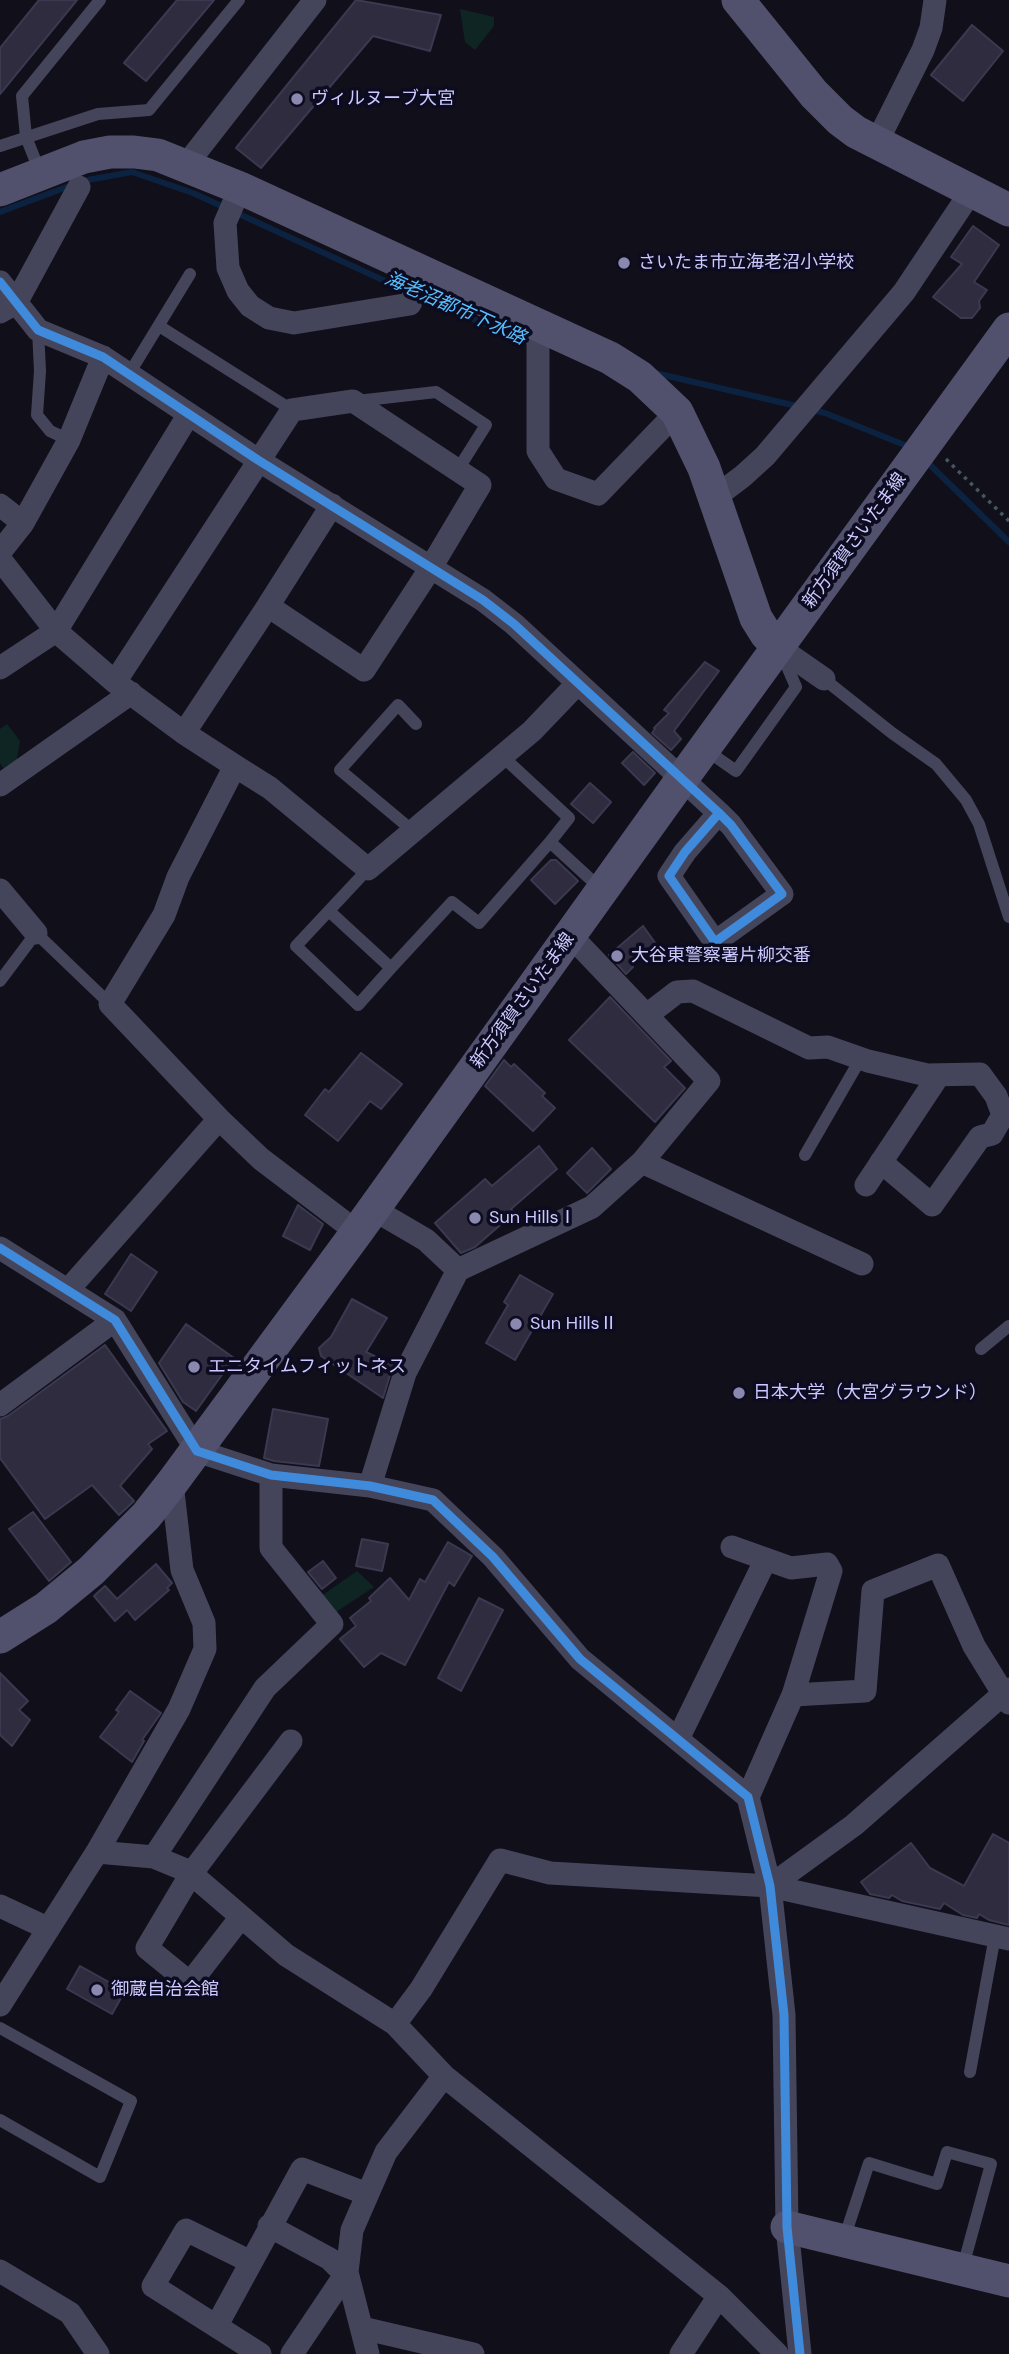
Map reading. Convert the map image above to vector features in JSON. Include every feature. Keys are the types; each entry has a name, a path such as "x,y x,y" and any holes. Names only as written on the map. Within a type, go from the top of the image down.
{"main road":[{"path":"738,0 814,94 840,120 876,144 1009,209"},
{"path":"0,190 84,158 110,152 158,155 240,188 610,358 640,377 677,412 691,439 714,498 756,618 778,647"},
{"name":"新方須賀さいたま線","path":"0,1637 46,1608 122,1543 197,1451 1009,329"},
{"path":"787,2227 1009,2281"}],"street":[{"path":"186,165 315,0"},
{"path":"876,144 923,50 931,28 935,0"},
{"path":"8,308 79,187"},
{"path":"240,188 225,223 228,268 238,291 250,306 269,318 294,323 410,304 425,272"},
{"path":"714,498 765,456 904,292 972,190"},
{"path":"0,282 8,308 38,330 103,357 258,460 483,600 513,624 719,813 732,825 782,894 715,942 669,876 685,852 719,813"},
{"path":"538,324 538,451 556,479 598,494 677,412"},
{"path":"0,552 23,523 69,440 103,357"},
{"path":"0,785 123,687 258,460 292,410 353,401 480,485 430,569 364,670 268,606"},
{"path":"4,657 56,631 189,414"},
{"path":"0,505 23,523"},
{"path":"184,733 332,505"},
{"path":"0,559 56,631 184,733 270,788 368,869 532,731 578,683"},
{"path":"778,647 824,679"},
{"path":"236,766 178,877 164,915 110,1004 219,1119 261,1159 365,1221 426,1240 457,1270"},
{"path":"0,890 36,933"},
{"path":"370,1486 405,1373 457,1270 592,1207 642,1162 709,1081 570,935"},
{"path":"647,1015 677,992 692,991 809,1048 828,1047 927,1075 980,1074 996,1096 1003,1115 992,1134 981,1138 932,1205 881,1162"},
{"path":"866,1185 939,1075"},
{"path":"68,1290 219,1119"},
{"path":"642,1162 862,1265"},
{"path":"0,1248 115,1321 197,1451 271,1475 370,1486 433,1500 494,1557 580,1659 748,1797 770,1886 783,2015 787,2227 800,2354"},
{"path":"0,1405 115,1321"},
{"path":"154,1857 265,1688 332,1624 271,1548 271,1475"},
{"path":"0,2005 97,1852 180,1709 205,1649 204,1623 182,1570 172,1483"},
{"path":"732,1547 791,1568 827,1564 831,1571 793,1695 748,1797"},
{"path":"678,1739 766,1559"},
{"path":"770,1886 853,1825 1007,1695 974,1646 938,1565 873,1591 865,1691 793,1695"},
{"path":"241,1917 190,1983 147,1948 191,1874 291,1741"},
{"path":"97,1852 154,1857 191,1874 286,1955 395,2024 444,2076 719,2296 776,2354"},
{"path":"395,2024 421,1989 500,1860 550,1873 770,1886 1002,1938"},
{"path":"0,1906 47,1928"},
{"path":"368,2354 346,2272 352,2230 386,2151 444,2076"},
{"path":"217,2325 302,2169 367,2194"},
{"path":"269,2227 330,2259 346,2272"},
{"path":"251,2262 186,2230 153,2286 260,2354"},
{"path":"0,2271 70,2313 98,2354"},
{"path":"292,2354 346,2272"},
{"path":"681,2354 719,2296"},
{"path":"362,2328 473,2354"}],"lane":[{"path":"41,174 26,137 22,96 100,0"},
{"path":"0,146 98,114 149,110 239,0"},
{"path":"129,374 190,274"},
{"path":"159,326 292,410"},
{"path":"38,330 40,371 37,415 50,431 69,440"},
{"path":"353,401 436,392 476,418 486,425 457,471"},
{"path":"824,679 936,764 966,800 979,824 1009,917"},
{"path":"412,831 340,770 398,705 416,724"},
{"path":"368,869 296,946 358,1005 452,902 479,923 569,818 502,756"},
{"path":"550,842 602,890"},
{"path":"329,911 391,968"},
{"path":"0,981 36,933 110,1004"},
{"path":"806,1155 861,1058"},
{"path":"981,1349 1009,1326"},
{"path":"970,2072 1002,1938"},
{"path":"0,2028 131,2101 100,2177 0,2120"},
{"path":"844,2240 869,2163 937,2184 947,2152 991,2164 962,2270"}],"path":[{"path":"942,455 1009,521"}],"green space":[{"path":"460,9 494,17 494,26 475,50 465,42"},
{"path":"7,724 20,741 16,764 6,772 0,763 0,729"},
{"path":"357,1571 374,1587 330,1616 317,1599"}],"building":[{"path":"39,0 77,0 0,94 0,48"},
{"path":"177,0 214,0 146,81 124,63"},
{"name":"ヴィルヌーブ大宮","path":"356,0 441,15 430,51 373,36 261,168 236,148"},
{"path":"972,25 1003,51 963,101 931,75"},
{"path":"973,226 999,245 974,282 987,290 979,301 980,308 972,318 961,318 933,297 962,264 951,257"},
{"path":"705,662 719,671 674,731 681,739 671,750 652,733 669,713 664,710"},
{"path":"633,752 655,773 644,785 622,763"},
{"path":"590,783 611,802 593,823 571,804"},
{"path":"551,860 556,860 578,881 555,904 531,880"},
{"path":"643,926 656,944 631,964 633,967 626,974 609,955"},
{"path":"610,997 671,1061 664,1067 685,1088 655,1122 569,1040"},
{"path":"361,1053 402,1084 381,1109 370,1101 338,1141 305,1115 325,1089 329,1092"},
{"path":"504,1060 511,1067 514,1064 545,1093 542,1096 555,1108 533,1131 485,1086"},
{"name":"Sun HillsⅠ","path":"539,1146 557,1169 511,1209 514,1213 475,1247 461,1253 435,1223 485,1179 492,1186"},
{"path":"592,1148 611,1169 587,1193 567,1173"},
{"path":"298,1205 323,1224 310,1250 283,1236"},
{"path":"131,1254 157,1272 131,1311 105,1294"},
{"name":"Sun HillsⅡ","path":"520,1275 553,1294 515,1360 486,1343 508,1305 504,1302"},
{"path":"352,1299 387,1318 366,1352 393,1365 383,1398 321,1356 319,1348 331,1337"},
{"path":"186,1324 234,1358 196,1411 183,1402 159,1363"},
{"path":"105,1345 167,1431 148,1444 152,1449 120,1486 134,1501 119,1515 92,1485 45,1519 0,1458 0,1419 8,1416"},
{"path":"273,1409 328,1419 319,1466 264,1458"},
{"path":"33,1512 71,1562 49,1581 9,1529"},
{"path":"362,1539 388,1544 382,1571 356,1566"},
{"path":"448,1542 472,1556 454,1586 449,1582 405,1665 381,1653 364,1667 340,1639 356,1626 350,1618 371,1601 369,1598 390,1578 409,1600 420,1579 425,1582"},
{"path":"323,1561 336,1578 322,1589 308,1572"},
{"path":"156,1564 172,1583 167,1588 169,1590 135,1620 127,1610 115,1621 94,1596 105,1586 117,1599"},
{"path":"479,1598 503,1610 461,1691 438,1678"},
{"path":"0,1673 28,1701 19,1710 30,1720 12,1746 0,1735"},
{"path":"130,1691 161,1713 142,1740 144,1741 132,1762 100,1737 119,1712 116,1710"},
{"path":"993,1834 1009,1843 1009,1925 989,1920 979,1914 977,1918 963,1915 944,1903 940,1909 902,1901 892,1895 889,1898 870,1894 861,1882 911,1843 930,1868 964,1886"},
{"path":"80,1966 125,1991 112,2014 67,1989"}],"waterway":[{"name":"海老沼都市下水路","path":"82,181 132,172 193,193 409,292"},
{"name":"海老沼都市下水路","path":"0,212 72,185"},
{"name":"海老沼都市下水路","path":"419,297 532,343"},
{"name":"海老沼都市下水路","path":"655,373 801,407"},
{"name":"海老沼都市下水路","path":"812,410 912,448"},
{"name":"海老沼都市下水路","path":"925,460 1009,542"}],"cycle path":[{"path":"0,282 38,330 103,357 258,460 483,600 514,624 719,813 731,825 782,894 715,942 669,876 685,852 719,813"},
{"path":"0,1248 115,1320 197,1451 271,1475 370,1486 433,1500 493,1557 580,1659 748,1797 770,1886 784,2015 787,2227 800,2354"}],"place":[{"name":"ヴィルヌーブ大宮","path":"297,99"},
{"name":"さいたま市立海老沼小学校","path":"624,263"},
{"name":"大谷東警察署片柳交番","path":"617,956"},
{"name":"Sun HillsⅠ","path":"475,1218"},
{"name":"Sun HillsⅡ","path":"516,1324"},
{"name":"エニタイムフィットネス","path":"194,1367"},
{"name":"日本大学（大宮グラウンド）","path":"739,1393"},
{"name":"御蔵自治会館","path":"97,1990"}]}
